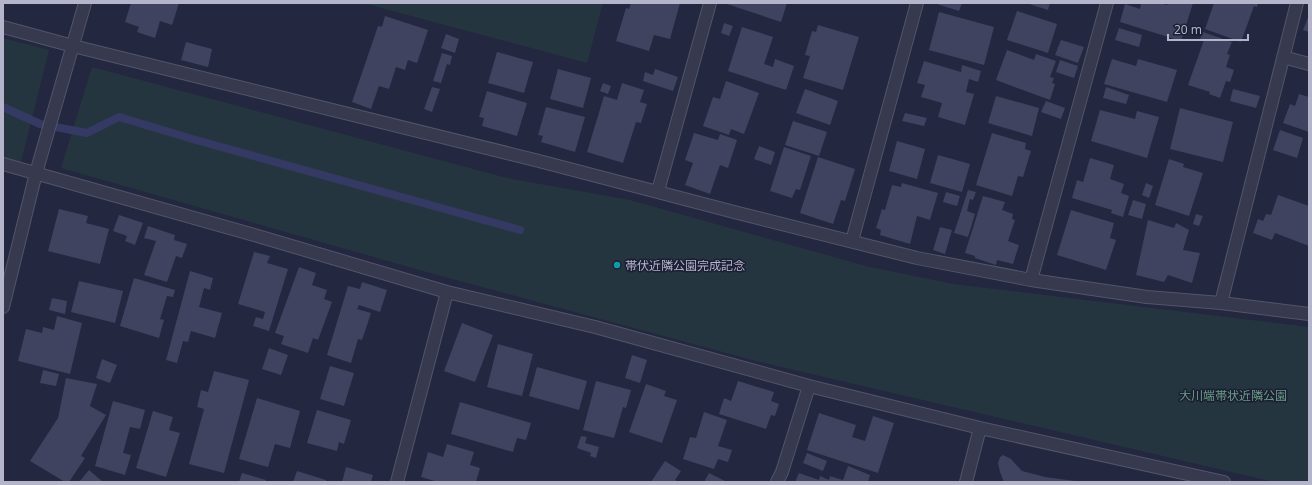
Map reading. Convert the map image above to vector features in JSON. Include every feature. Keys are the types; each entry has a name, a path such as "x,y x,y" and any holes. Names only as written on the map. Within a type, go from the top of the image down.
{"street":[{"path":"3,307 36,173 85,3"},
{"path":"658,191 710,3"},
{"path":"852,241 917,3"},
{"path":"1031,280 1107,3"},
{"path":"1221,303 1297,3"},
{"path":"3,27 73,46 658,191 738,213 917,258 1031,280 1147,297 1221,303 1309,314"},
{"path":"1283,57 1309,64"},
{"path":"3,164 447,292 595,327 809,386 980,428 1224,482"},
{"path":"397,482 447,292"},
{"path":"777,482 782,472 809,386"},
{"path":"966,482 980,428"}],"green space":[{"path":"363,3 603,3 587,63"},
{"path":"3,38 49,50 21,162 3,157"},
{"name":"大川端帯状近隣公園","path":"92,67 507,178 630,200 866,266 953,284 1309,327 1309,482 1274,482 756,361 423,271 61,168"}],"building":[{"path":"131,3 179,3 172,25 160,21 155,38 137,32 139,27 125,22"},
{"path":"631,3 680,3 670,39 654,35 649,51 616,41 626,8 629,9"},
{"path":"727,3 787,3 781,22"},
{"path":"937,3 962,3 959,11"},
{"path":"1026,3 1050,3 1048,10"},
{"path":"1141,3 1160,3 1167,5 1168,3 1193,3 1181,41 1120,22 1125,4 1140,9"},
{"path":"1214,3 1258,3 1257,7 1254,6 1241,42 1205,29"},
{"path":"1017,11 1057,24 1048,53 1007,40"},
{"path":"939,12 994,27 984,65 929,50"},
{"path":"1309,15 1309,32 1303,30"},
{"path":"385,16 428,30 417,63 408,60 405,70 396,67 389,89 379,86 371,109 352,102 378,26 382,27"},
{"path":"724,23 733,26 729,36 721,33"},
{"path":"818,25 859,37 843,90 803,78 810,56 805,55 812,31 816,32"},
{"path":"742,27 773,37 764,64 773,67 775,59 794,66 786,90 728,71"},
{"path":"1119,28 1142,35 1139,47 1115,40"},
{"path":"1203,32 1232,42 1227,54 1230,55 1226,67 1234,70 1230,82 1226,81 1220,98 1209,94 1210,92 1188,85 1204,40 1200,39"},
{"path":"446,34 459,39 455,53 441,48"},
{"path":"1061,40 1084,47 1078,63 1055,55"},
{"path":"186,42 212,49 208,67 181,60"},
{"path":"1007,50 1034,60 1036,54 1056,61 1050,77 1054,78 1052,83 1055,84 1050,100 996,80"},
{"path":"497,52 533,62 524,93 488,83"},
{"path":"442,53 452,56 450,65 447,64 441,83 433,81"},
{"path":"1112,59 1136,66 1138,59 1177,70 1167,102 1104,84"},
{"path":"1060,60 1078,66 1074,78 1056,72"},
{"path":"924,61 961,72 962,65 981,71 978,82 969,79 966,92 974,94 965,125 938,117 942,103 921,97 925,85 917,83"},
{"path":"558,69 591,78 583,108 550,99"},
{"path":"655,69 678,77 673,91 643,81 645,72 653,75"},
{"path":"726,81 759,93 744,134 731,129 729,135 703,126 713,97 720,99"},
{"path":"603,83 611,86 608,94 600,91"},
{"path":"622,83 644,90 640,102 647,104 641,123 636,122 623,163 587,152 604,96 617,100"},
{"path":"432,87 440,89 432,112 424,109"},
{"path":"1106,87 1129,95 1126,104 1103,98"},
{"path":"805,89 838,101 830,125 796,113"},
{"path":"1233,89 1260,96 1256,108 1230,101"},
{"path":"487,91 527,103 517,136 482,126 484,118 479,117"},
{"path":"1299,94 1309,97 1309,132 1283,123 1290,104 1295,106"},
{"path":"996,96 1039,108 1032,136 988,123"},
{"path":"1046,101 1065,108 1061,119 1041,112"},
{"path":"546,107 585,117 575,152 541,142 543,136 538,135"},
{"path":"1180,108 1233,122 1223,162 1170,149"},
{"path":"1100,110 1135,119 1137,111 1159,117 1147,158 1091,141"},
{"path":"905,113 927,118 924,126 902,121"},
{"path":"793,121 827,132 819,156 785,145"},
{"path":"1280,130 1303,138 1297,158 1273,150"},
{"path":"694,133 718,140 720,134 737,140 728,168 720,165 710,194 685,185 693,163 685,160"},
{"path":"992,133 1026,143 1025,149 1031,151 1023,177 1018,176 1012,196 976,185"},
{"path":"897,141 925,149 917,179 889,171"},
{"path":"759,146 775,152 771,165 754,159"},
{"path":"784,147 811,156 800,190 796,189 792,198 770,191"},
{"path":"938,155 970,164 962,192 930,183"},
{"path":"818,157 855,169 845,201 841,200 833,224 800,213"},
{"path":"1090,158 1114,165 1110,179 1124,184 1121,193 1129,196 1123,217 1111,213 1112,210 1072,198 1077,180 1083,182"},
{"path":"1169,159 1184,164 1183,167 1203,173 1189,216 1155,205"},
{"path":"902,183 938,193 930,220 917,216 910,244 880,235 881,230 876,228 882,209 885,210 892,185 901,187"},
{"path":"1146,183 1153,186 1149,198 1142,195"},
{"path":"968,190 976,192 973,200 970,199 967,211 975,214 968,237 954,233"},
{"path":"946,192 960,196 957,206 943,202"},
{"path":"1278,195 1309,206 1309,246 1275,233 1272,240 1253,233 1258,219 1263,221 1266,214 1271,215"},
{"path":"983,196 1005,202 1002,210 1013,214 1012,219 1015,220 1008,241 1019,245 1013,264 997,260 996,265 965,253"},
{"path":"1133,200 1146,204 1142,219 1128,215"},
{"path":"59,209 88,216 86,223 109,229 100,264 48,251"},
{"path":"1071,210 1114,223 1110,238 1116,240 1106,270 1057,255"},
{"path":"1196,214 1203,216 1199,226 1193,224"},
{"path":"119,215 143,223 135,245 125,241 127,236 113,231"},
{"path":"1148,220 1174,228 1176,223 1189,230 1183,250 1200,253 1192,283 1168,275 1164,282 1136,275"},
{"path":"148,226 175,235 174,240 187,244 182,258 176,256 167,282 144,275 156,241 144,238"},
{"path":"940,227 952,230 945,254 933,250"},
{"path":"254,252 270,256 267,263 288,269 269,331 253,326 256,317 263,319 265,312 238,304"},
{"path":"299,267 316,273 312,285 327,290 324,299 332,302 318,340 313,338 308,353 281,344 284,336 275,333"},
{"path":"190,271 213,278 210,290 204,288 199,307 222,313 215,338 191,331 188,342 183,341 177,363 166,360"},
{"path":"134,278 175,290 173,297 167,296 160,319 164,320 159,338 120,326"},
{"path":"79,281 123,291 115,323 71,312"},
{"path":"362,282 387,290 380,312 359,305 357,309 371,313 362,340 358,339 351,363 327,355 348,286 360,289"},
{"path":"52,298 67,301 65,314 49,310"},
{"path":"57,316 82,323 70,374 18,361 26,329 42,333 43,327 54,330"},
{"path":"462,323 493,335 475,382 444,371"},
{"path":"498,344 533,354 522,396 487,387"},
{"path":"269,348 288,355 281,375 262,369"},
{"path":"632,355 647,360 640,383 625,378"},
{"path":"102,359 117,365 110,383 96,378"},
{"path":"330,366 354,373 344,406 320,399"},
{"path":"537,367 587,381 579,410 529,396"},
{"path":"43,370 59,374 56,386 40,383"},
{"path":"214,371 249,380 224,473 189,464 204,409 197,407 201,390 208,392"},
{"path":"66,378 97,384 90,406 106,415 81,456 85,458 69,482 65,482 30,461 58,418"},
{"path":"596,381 631,390 626,408 623,407 614,438 583,430"},
{"path":"738,381 774,392 771,401 779,404 775,416 771,415 766,429 719,414 724,398 731,401"},
{"path":"646,384 666,391 664,396 677,400 662,443 629,432"},
{"path":"257,398 300,411 290,448 275,444 268,467 239,459"},
{"path":"113,401 145,410 140,429 130,427 123,453 131,455 125,475 95,466"},
{"path":"460,402 531,423 526,440 517,438 513,452 451,434"},
{"path":"317,410 351,420 344,444 339,442 337,451 307,443"},
{"path":"153,411 173,417 169,430 180,433 166,477 136,468"},
{"path":"704,412 727,420 718,446 732,450 728,462 718,459 714,469 683,459 690,437 696,438"},
{"path":"819,413 856,425 852,437 865,441 873,416 894,423 878,473 807,450"},
{"path":"581,436 587,437 585,443 599,447 596,458 590,456 591,453 577,448"},
{"path":"447,444 474,452 470,465 480,468 476,482 438,482 421,477 428,452 443,457"},
{"path":"807,453 827,461 823,471 803,463"},
{"path":"1003,455 1011,459 1022,471 1045,477 1075,482 1004,482 998,463 1000,457"},
{"path":"665,461 681,471 675,480 678,482 651,482"},
{"path":"848,466 870,475 868,482 795,482 799,473 819,480 820,476 829,480 830,476 843,480"},
{"path":"346,467 373,475 371,482 342,482"},
{"path":"89,470 103,482 79,482"},
{"path":"297,471 326,480 326,482 293,482"},
{"path":"242,473 266,480 265,482 239,482"},
{"path":"709,473 727,482 704,482"}],"waterway":[{"path":"3,107 40,124 87,133 119,117 196,140 520,230"}],"place":[{"name":"帯伏近隣公園完成記念","path":"617,265"}]}
